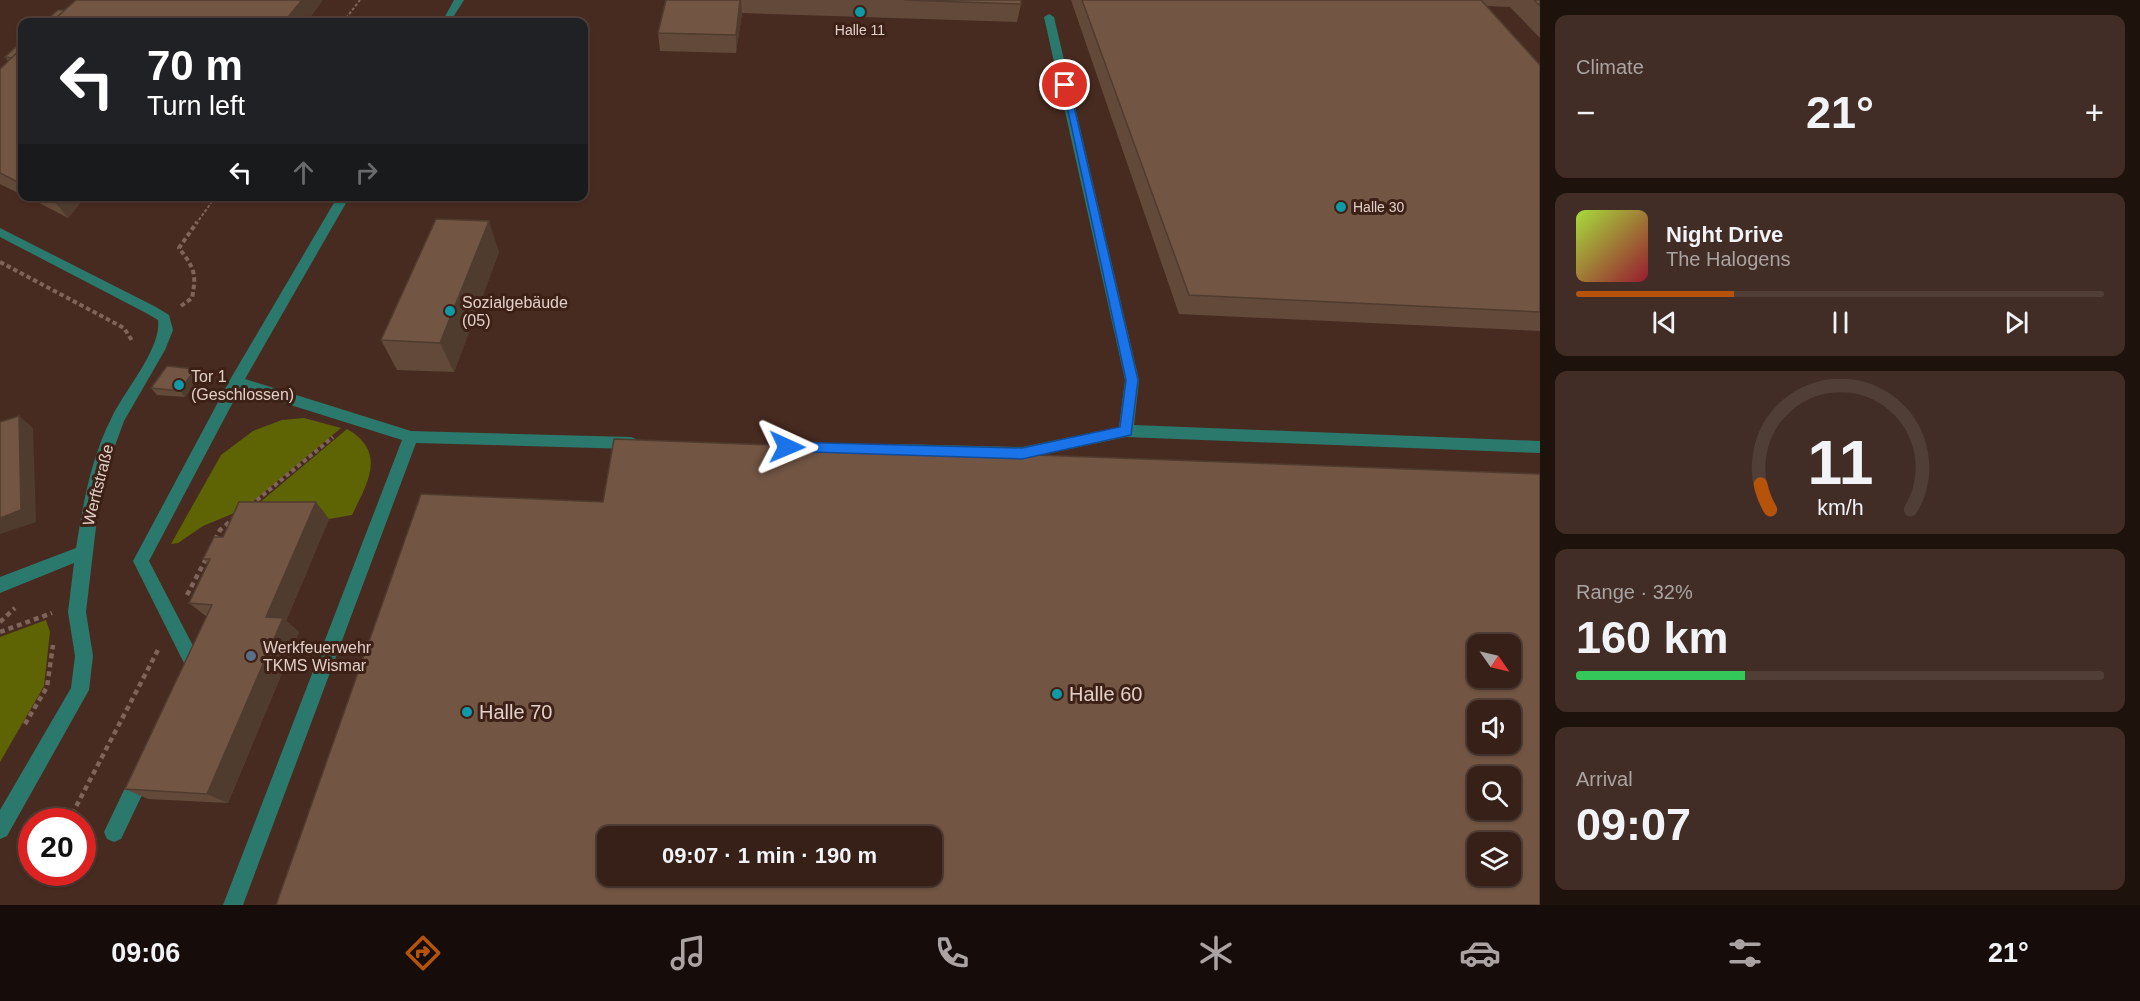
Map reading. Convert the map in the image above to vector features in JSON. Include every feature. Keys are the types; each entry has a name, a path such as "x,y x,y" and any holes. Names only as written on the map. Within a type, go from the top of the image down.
{"street":[{"path":"448,18 459,0"},
{"path":"1049,17 1132,380 1126,431"},
{"path":"194,678 172,623 141,561 236,382 341,201"},
{"path":"0,232 164,318"},
{"name":"Werftstraße","path":"0,829 80,690 84,656 77,612 83,552 104,454 117,420 158,350 166,330 164,318"},
{"path":"236,382 411,437 651,443"},
{"path":"878,449 1022,453 1126,431 1540,447"},
{"path":"233,905 411,437"},
{"path":"0,585 83,552"},
{"path":"114,832 149,760"}],"path":[{"path":"347,18 360,0"},
{"path":"164,318 192,298 197,276 193,264 179,248 212,201"},
{"path":"0,262 124,328 133,339 132,346"},
{"path":"247,508 355,419"},
{"path":"213,546 220,530 238,515"},
{"path":"75,808 209,553"},
{"path":"0,632 78,603"},
{"path":"48,614 51,621"},
{"path":"23,728 47,687 54,636"}],"shaded area":[{"path":"304,418 341,428 244,509 203,526 178,543 171,544 221,455 253,431 282,420"},
{"path":"347,429 367,448 371,468 364,491 352,515 329,519 252,509"},
{"path":"46,620 50,632 44,686 0,762 0,637"}],"building":[{"path":"76,0 302,0 287,18 56,18"},
{"path":"666,0 740,0 736,35 658,33"},
{"path":"904,0 1021,0 1021,4"},
{"name":"Halle 30","path":"1082,0 1481,0 1540,65 1540,312 1189,295"},
{"path":"58,10 65,10 56,18 49,18"},
{"path":"18,45 18,52 12,58 5,57"},
{"path":"18,52 18,182 0,173 0,69"},
{"path":"436,219 489,221 440,343 381,340"},
{"path":"167,366 195,369 180,391 151,388"},
{"path":"19,416 21,510 0,518 0,422"},
{"name":"Halle 60","path":"614,439 1540,474 1540,905 276,905 421,494 603,502"},
{"name":"Werkfeuerwehr TKMS Wismar","path":"239,502 316,502 266,617 283,618 207,794 125,789 212,605 189,603 210,559 203,559 214,537 223,537"}],"place":[{"name":"Halle 11","path":"860,12"},
{"name":"Halle 30","path":"1341,207"},
{"name":"Sozialgebäude (05)","path":"450,311"},
{"name":"Tor 1 (Geschlossen)","path":"179,385"},
{"name":"Werkfeuerwehr TKMS Wismar","path":"251,656"},
{"name":"Halle 60","path":"1057,694"},
{"name":"Halle 70","path":"467,712"}],"route":[{"path":"787,447 1022,453 1126,431 1132,380 1065,85"}]}
